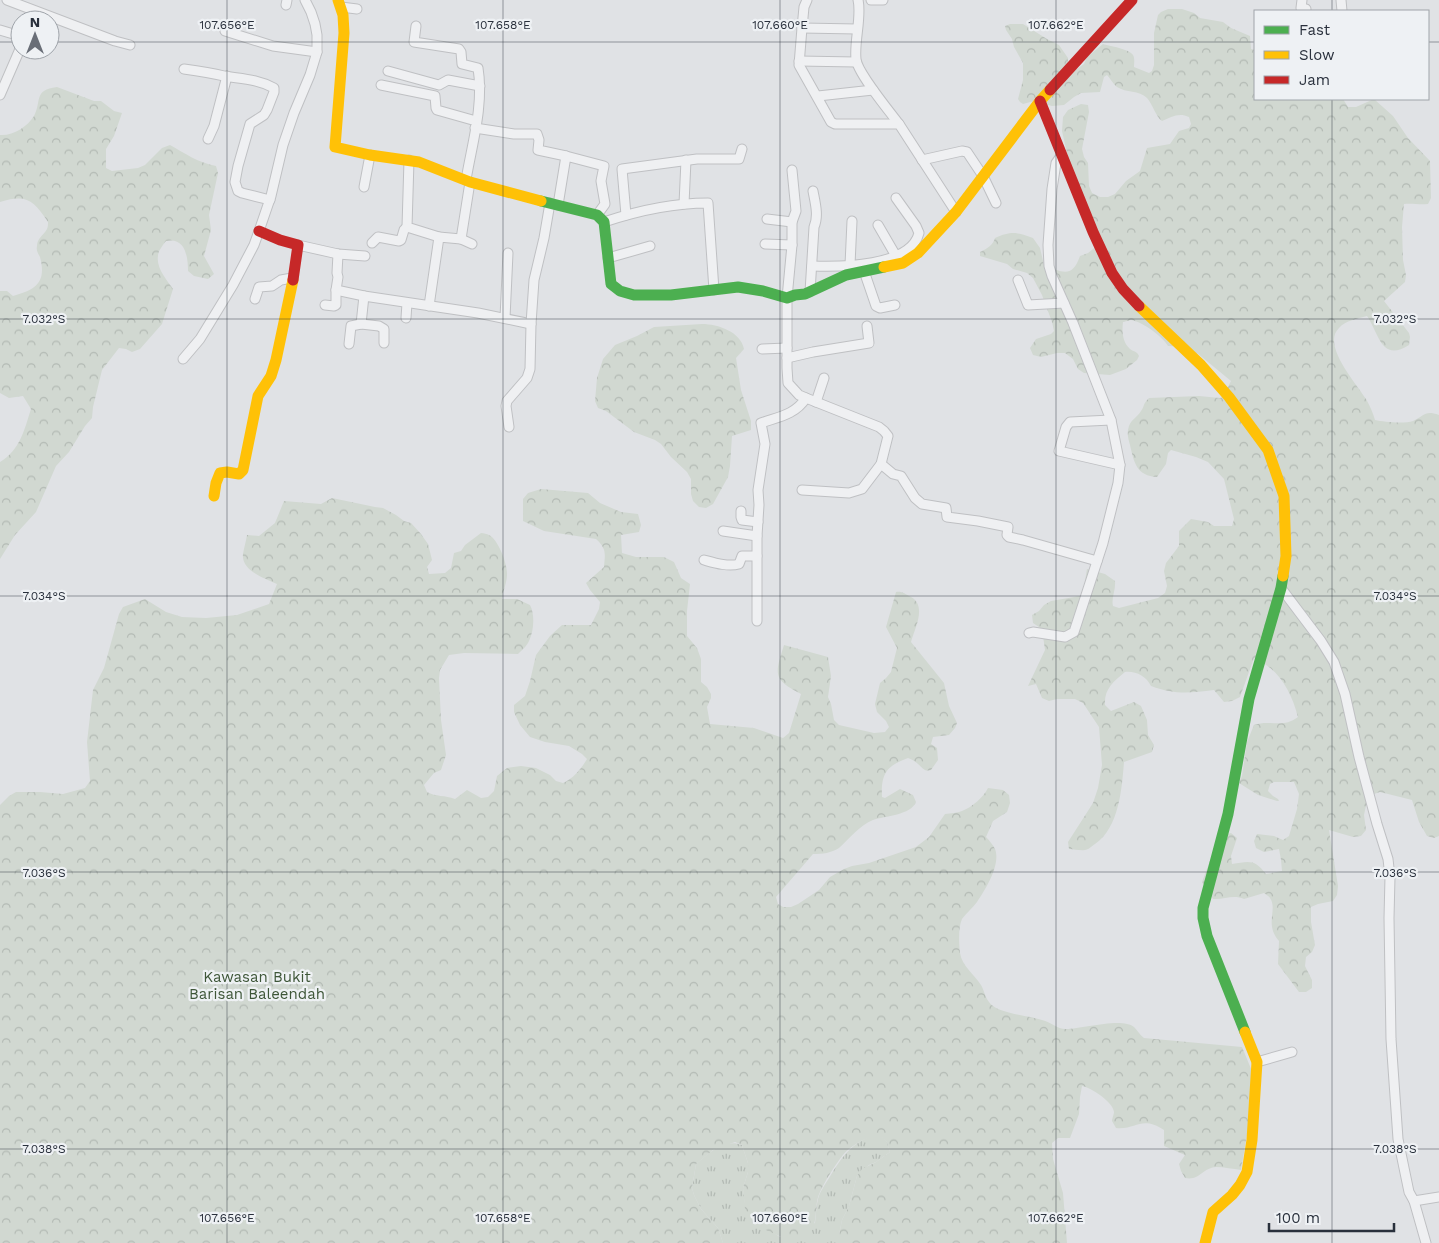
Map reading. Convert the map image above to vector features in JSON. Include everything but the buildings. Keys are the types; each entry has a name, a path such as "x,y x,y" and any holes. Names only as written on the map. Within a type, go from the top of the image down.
{"street":[{"path":"0,2 3,3 7,0 130,45"},
{"path":"183,359 200,339 254,246 270,200 283,145 317,52 315,24 305,0"},
{"path":"807,0 804,7 799,67 833,123 899,124"},
{"path":"858,0 856,62 956,212"},
{"path":"871,0 883,0"},
{"path":"604,166 601,181 605,204 600,218 611,284 616,289 632,295 666,295 738,287 787,298 810,292 841,277 907,262 925,247 956,212 1040,101 1132,0"},
{"path":"1302,0 1301,8 1306,10"},
{"path":"357,9 340,3 344,33 335,148 409,160 503,192 554,204 600,218 684,204 708,203 714,290"},
{"path":"416,26 414,42 459,49 462,64 478,68 480,86 461,239"},
{"path":"802,28 857,30"},
{"path":"225,31 273,46 317,52"},
{"path":"0,95 16,60"},
{"path":"799,61 856,62"},
{"path":"184,69 252,80 274,89 264,115 250,124 235,182 238,191 270,200"},
{"path":"388,71 439,85 448,80 480,86"},
{"path":"208,139 214,126 227,76"},
{"path":"381,85 435,96 437,110 476,124 514,134 537,134 539,140 538,150 604,166 622,169 697,159 739,159 742,149"},
{"path":"818,96 873,90"},
{"path":"1040,101 1061,156 1112,272 1123,289 1167,334 1201,365 1229,397 1268,450 1284,496 1286,556 1281,588 1249,699 1228,814 1203,908 1202,918 1207,936 1257,1062 1252,1140 1246,1172 1240,1185 1232,1195 1213,1212 1205,1243"},
{"path":"922,160 964,151 967,152 983,176 996,203"},
{"path":"364,187 370,155"},
{"path":"509,426 507,401 527,378 530,369 534,280 566,156"},
{"path":"1029,633 1065,637 1074,632 1097,561 1118,483 1120,465 1111,420 1073,323 1050,271 1048,245 1052,189 1056,163 1061,156"},
{"path":"372,242 378,237 399,241 407,227 409,160"},
{"path":"684,204 686,160"},
{"path":"622,169 626,215"},
{"path":"792,170 796,211 792,222 792,245 787,298 788,383 799,395 874,425 888,436 881,464 866,485 860,490 849,493 802,490"},
{"path":"810,292 816,206 813,191"},
{"path":"812,266 835,267 875,262 896,256 908,249 919,233 896,198"},
{"path":"767,219 792,222"},
{"path":"850,265 852,221"},
{"path":"878,224 896,256"},
{"path":"407,227 439,237 461,239 472,244"},
{"path":"259,231 298,245 338,254 365,256"},
{"path":"429,306 439,237"},
{"path":"765,244 792,245"},
{"path":"214,496 220,473 239,474 244,470 250,428 258,396 271,376 276,360 290,296 298,245"},
{"path":"608,258 650,246"},
{"path":"505,318 508,253"},
{"path":"325,306 334,306 336,304 338,254"},
{"path":"864,271 876,306 880,308 895,305"},
{"path":"255,299 259,286 272,286 281,280 292,278"},
{"path":"1018,280 1028,305 1064,303"},
{"path":"336,290 478,313 531,324"},
{"path":"361,324 364,296"},
{"path":"406,318 407,303"},
{"path":"349,344 351,326 361,324 379,326 384,329 384,343"},
{"path":"787,358 869,343 867,326"},
{"path":"762,349 787,348"},
{"path":"816,402 824,378"},
{"path":"757,621 758,490 765,444 761,423 781,418 800,405 806,398"},
{"path":"1111,420 1070,422 1066,426 1059,451 1120,465"},
{"path":"881,464 893,474 901,476 915,498 922,504 946,508 947,517 978,520 1008,527 1007,535 1009,537 1097,561"},
{"path":"741,510 742,520 758,522"},
{"path":"723,531 757,536"},
{"path":"704,560 734,565 739,564 742,556 757,556"},
{"path":"1281,588 1321,641 1334,662 1388,859 1390,877 1391,1039 1398,1139 1409,1192 1414,1201 1426,1243"},
{"path":"1257,1062 1292,1052"},
{"path":"1414,1201 1439,1197"}],"green space":[{"path":"1168,9 1182,9 1194,13 1200,18 1223,22 1231,28 1250,36 1251,49 1254,50 1254,100 1344,100 1348,107 1356,107 1375,100 1393,116 1408,138 1430,161 1431,198 1428,204 1404,204 1402,227 1405,282 1384,301 1409,333 1409,345 1400,350 1387,348 1382,344 1367,316 1342,325 1335,335 1334,344 1342,364 1366,399 1375,420 1405,422 1413,421 1427,413 1439,415 1439,836 1434,838 1427,836 1419,822 1412,800 1380,792 1368,796 1364,815 1366,830 1361,836 1353,837 1329,830 1338,886 1337,895 1333,901 1311,907 1311,922 1315,945 1312,952 1306,957 1305,966 1312,980 1312,988 1306,992 1299,992 1278,964 1279,941 1272,929 1273,907 1270,897 1264,893 1244,899 1236,897 1213,899 1202,882 1219,837 1231,833 1237,838 1231,856 1232,864 1243,862 1255,863 1266,874 1282,871 1279,849 1264,852 1256,848 1254,841 1257,834 1274,836 1283,840 1289,836 1297,809 1299,794 1294,782 1274,782 1270,784 1268,791 1279,801 1258,795 1239,783 1242,776 1247,742 1254,725 1287,722 1298,717 1288,690 1277,675 1254,658 1240,697 1224,702 1214,690 1168,691 1151,686 1143,677 1133,672 1125,672 1117,679 1110,686 1106,694 1105,705 1111,711 1134,702 1141,706 1147,720 1148,735 1154,745 1152,752 1124,762 1118,807 1114,818 1103,837 1086,850 1069,849 1068,842 1093,803 1098,788 1102,765 1099,727 1083,703 1075,699 1049,701 1042,698 1036,684 1028,686 1045,650 1042,629 1033,623 1032,615 1051,601 1080,596 1083,593 1087,569 1105,574 1115,581 1113,606 1119,608 1158,598 1165,593 1167,586 1164,571 1166,563 1179,546 1179,531 1191,519 1208,522 1214,526 1232,526 1234,519 1224,479 1208,462 1171,450 1168,453 1166,464 1157,477 1150,476 1141,471 1135,463 1128,434 1130,424 1149,398 1199,396 1220,398 1223,397 1231,381 1197,353 1187,347 1168,346 1152,330 1131,320 1123,322 1123,336 1127,346 1139,356 1126,369 1110,375 1084,373 1078,369 1073,359 1065,353 1041,357 1033,355 1030,348 1036,339 1051,334 1054,331 1042,295 1033,278 1027,273 1013,269 1007,264 980,256 980,252 993,243 995,238 1010,233 1018,234 1033,238 1040,248 1044,265 1066,272 1074,268 1080,256 1088,253 1102,242 1073,180 1062,131 1063,117 1068,110 1081,104 1088,105 1089,112 1082,149 1088,163 1089,186 1092,193 1100,197 1108,197 1115,194 1126,181 1140,171 1147,148 1170,144 1179,131 1189,128 1191,124 1189,117 1182,115 1162,121 1144,95 1117,87 1107,75 1104,77 1100,92 1081,93 1064,105 1052,106 1034,101 1023,104 1018,99 1023,80 1023,63 1005,26 1023,24 1059,45 1068,58 1068,62 1077,69 1084,64 1087,57 1103,44 1124,49 1131,53 1134,58 1134,67 1149,73 1154,65 1154,33 1158,15"},
{"path":"57,87 94,101 101,101 114,111 122,113 114,136 106,149 106,168 112,171 138,168 145,165 162,148 170,145 198,160 216,166 218,173 209,215 211,230 204,256 214,274 208,279 194,276 188,271 186,254 181,245 172,241 166,241 163,244 158,254 159,265 162,274 173,289 162,324 140,349 132,352 119,348 102,370 92,418 69,452 56,466 36,512 15,535 0,559 0,462 17,446 31,409 23,396 9,398 0,393 0,291 7,291 13,296 33,288 37,284 42,273 42,266 37,252 37,243 47,229 48,222 38,208 28,201 17,199 0,202 0,135 10,134 24,127 34,116 41,94 49,88"},
{"path":"702,324 722,327 734,334 742,343 744,349 736,358 741,390 751,421 751,430 732,436 728,477 713,504 706,508 699,507 693,501 691,479 687,472 671,457 661,444 634,432 606,411 598,408 595,401 597,378 603,359 615,345 654,327"},
{"name":"Kawasan Bukit Barisan Baleendah","path":"541,489 588,493 600,503 621,512 638,514 641,525 639,532 621,535 622,553 636,557 664,557 674,562 681,578 690,584 687,636 697,648 701,659 701,682 711,694 707,707 710,724 754,728 783,738 789,733 801,694 785,684 778,675 784,645 828,657 831,676 828,697 834,720 839,725 874,733 885,732 889,727 877,712 875,704 880,683 891,672 897,648 886,627 896,592 904,593 916,601 919,618 911,642 944,683 949,706 957,723 955,728 949,735 933,737 931,744 937,748 938,760 931,770 925,770 908,758 895,764 886,772 882,797 885,798 900,789 913,795 916,802 909,810 868,822 836,850 813,854 776,897 778,904 783,907 791,907 819,890 830,877 844,869 869,863 916,847 929,837 945,814 960,812 970,807 980,799 988,788 1003,790 1009,795 1010,803 1007,812 993,821 986,837 995,849 996,862 994,869 981,897 962,919 959,931 960,953 963,962 981,985 989,1002 1006,1012 1036,1018 1063,1029 1121,1023 1134,1027 1144,1038 1242,1047 1254,1076 1241,1170 1216,1167 1194,1178 1185,1178 1179,1164 1185,1155 1164,1146 1164,1130 1144,1123 1116,1128 1112,1121 1114,1112 1110,1104 1096,1092 1082,1086 1079,1114 1070,1138 1058,1138 1052,1143 1053,1159 1063,1193 1067,1243 839,1243 842,1220 849,1206 857,1176 862,1169 890,1152 886,1141 882,1137 876,1136 857,1143 843,1155 830,1173 820,1192 812,1230 788,1240 746,1219 743,1188 748,1172 748,1163 742,1145 735,1142 713,1150 696,1164 692,1188 701,1209 718,1228 723,1243 0,1243 0,805 16,792 63,794 85,788 90,781 87,742 93,690 104,668 119,614 123,607 145,599 166,612 182,617 206,618 237,615 269,604 277,584 250,569 243,560 243,554 247,535 259,536 275,523 284,501 321,504 332,498 383,508 404,521 411,523 428,544 432,560 427,567 429,574 445,573 451,568 454,553 461,551 465,545 481,533 487,534 496,542 506,565 507,578 502,599 517,599 530,605 532,609 531,637 527,645 518,654 464,653 449,655 440,670 439,678 441,720 446,755 441,770 434,773 424,785 430,794 455,799 467,790 481,798 488,797 494,791 497,776 507,768 521,766 536,768 550,775 556,781 563,783 577,773 587,759 569,746 530,737 520,725 514,712 514,705 525,696 536,655 550,636 562,625 591,625 599,609 600,602 586,583 604,567 605,555 604,549 596,539 544,531 523,521 523,499 528,493"},
{"path":"874,1135 886,1140 890,1152 869,1165 857,1176 849,1206 842,1220 839,1243 723,1243 718,1228 701,1209 694,1195 692,1188 696,1164 723,1145 735,1143 742,1145 748,1163 748,1172 743,1188 747,1219 780,1237 815,1223 819,1196 838,1164 853,1147"}],"traffic: fast":[{"path":"541,201 597,215 604,222 611,284 620,291 634,295 671,295 738,287 763,291 787,298 805,294 846,275 884,267"},
{"path":"1245,1032 1207,936 1203,908 1228,814 1249,699 1283,576"}],"traffic: slow":[{"path":"338,0 343,15 344,33 335,147 370,155 419,162 470,182 541,201"},
{"path":"884,267 903,263 918,253 956,212 1050,90"},
{"path":"214,496 220,473 239,474 243,470 258,396 271,376 276,360 293,280"},
{"path":"1139,306 1201,365 1229,397 1268,450 1284,496 1286,556 1283,576"},
{"path":"1205,1243 1213,1212 1232,1195 1247,1172 1252,1140 1257,1062 1245,1032"}],"traffic: jam":[{"path":"1050,90 1132,0"},
{"path":"1040,101 1093,232 1112,273 1123,289 1139,306"},
{"path":"259,231 298,245 293,280"}]}
